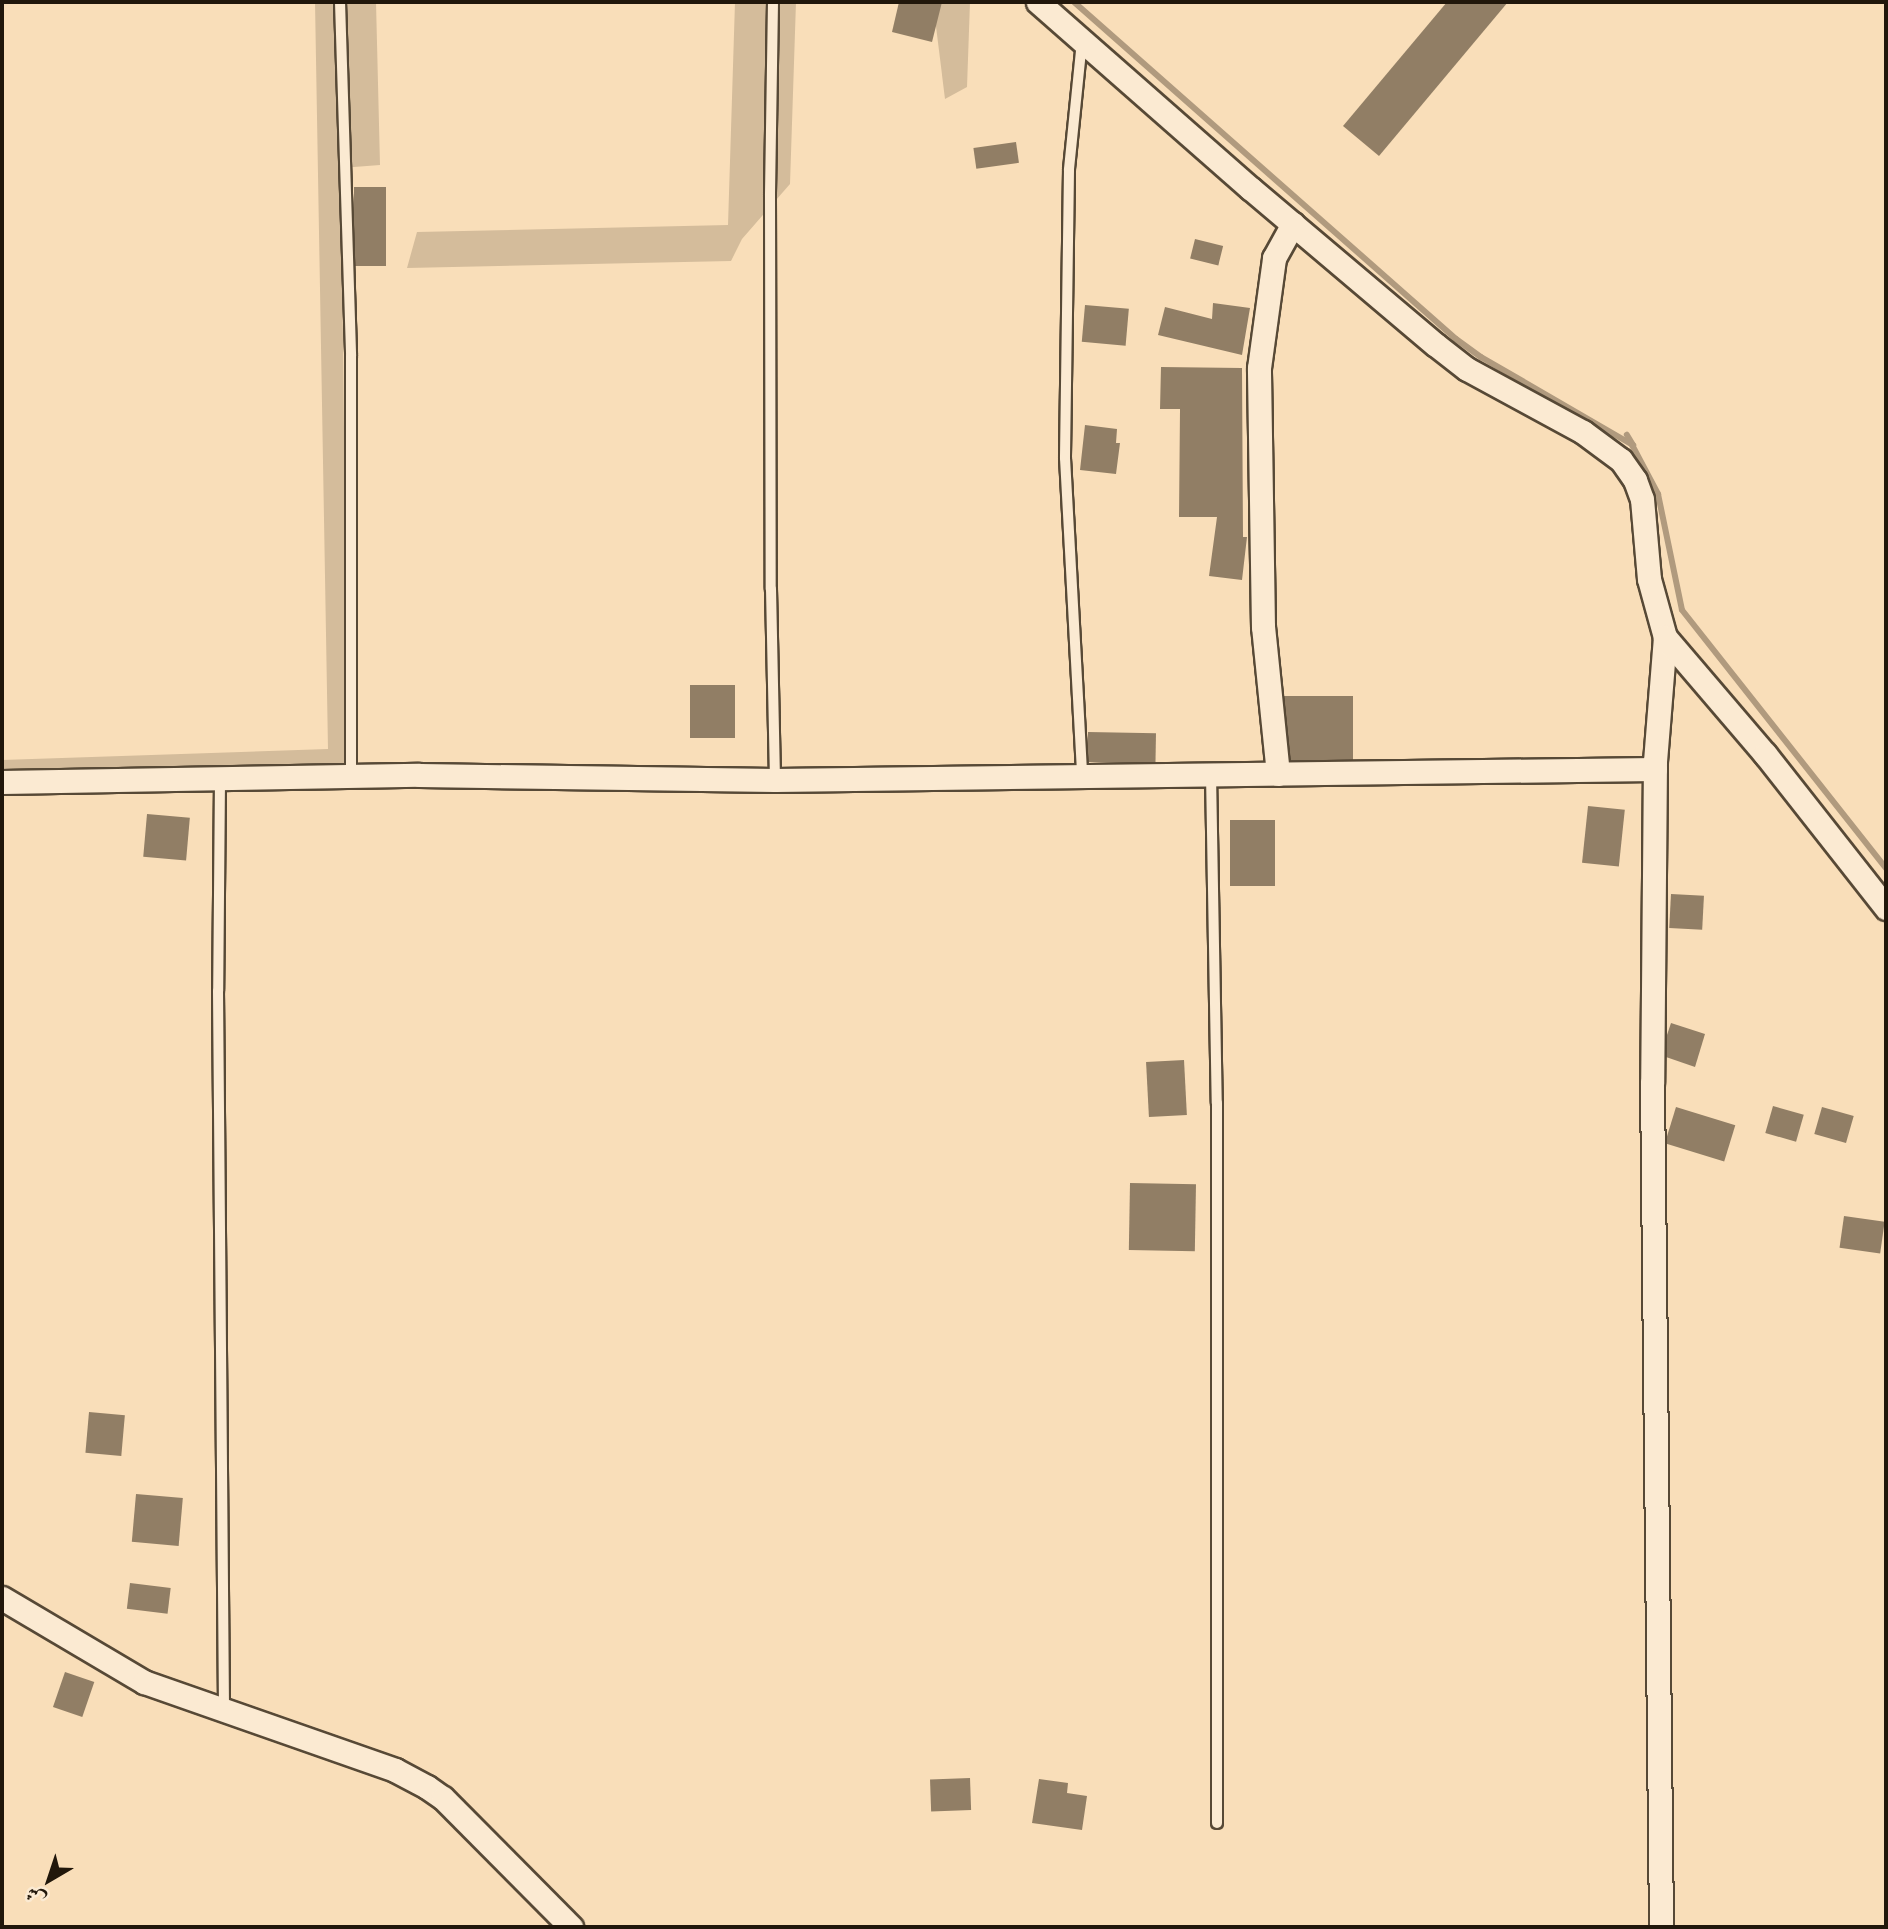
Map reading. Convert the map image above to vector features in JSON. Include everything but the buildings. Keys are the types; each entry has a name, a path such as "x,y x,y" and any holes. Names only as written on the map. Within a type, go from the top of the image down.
{"street":[{"path":"1038,2 1293,224 1466,369 1583,432 1621,460 1635,480 1642,499 1649,579 1665,637 1655,769 1652,1083 1661,1927"},
{"path":"1278,774 1263,627 1259,368 1274,258 1293,224"},
{"path":"1665,637 1765,754 1886,908"},
{"path":"2,782 418,775 775,780 1655,769"},
{"path":"2,1598 137,1679 395,1770 427,1787 443,1798 571,1927"}],"lane":[{"path":"340,2 351,356 351,778"},
{"path":"773,2 770,195 771,589 775,780"},
{"path":"1082,41 1069,170 1065,458 1082,776"},
{"path":"1212,774 1217,1103 1217,1823"},
{"path":"220,780 218,1004 224,1710"}],"shaded area":[{"path":"315,2 376,2 380,165 341,168 348,775 2,780 2,760 328,749"},
{"path":"735,2 796,2 790,184 742,239 731,261 407,268 417,232 728,225"},
{"path":"933,2 970,2 967,87 945,99"}],"waterway":[{"path":"1074,2 1456,339 1481,357 1633,445 1627,435"},
{"path":"1631,443 1658,494 1682,610 1886,868"}]}
